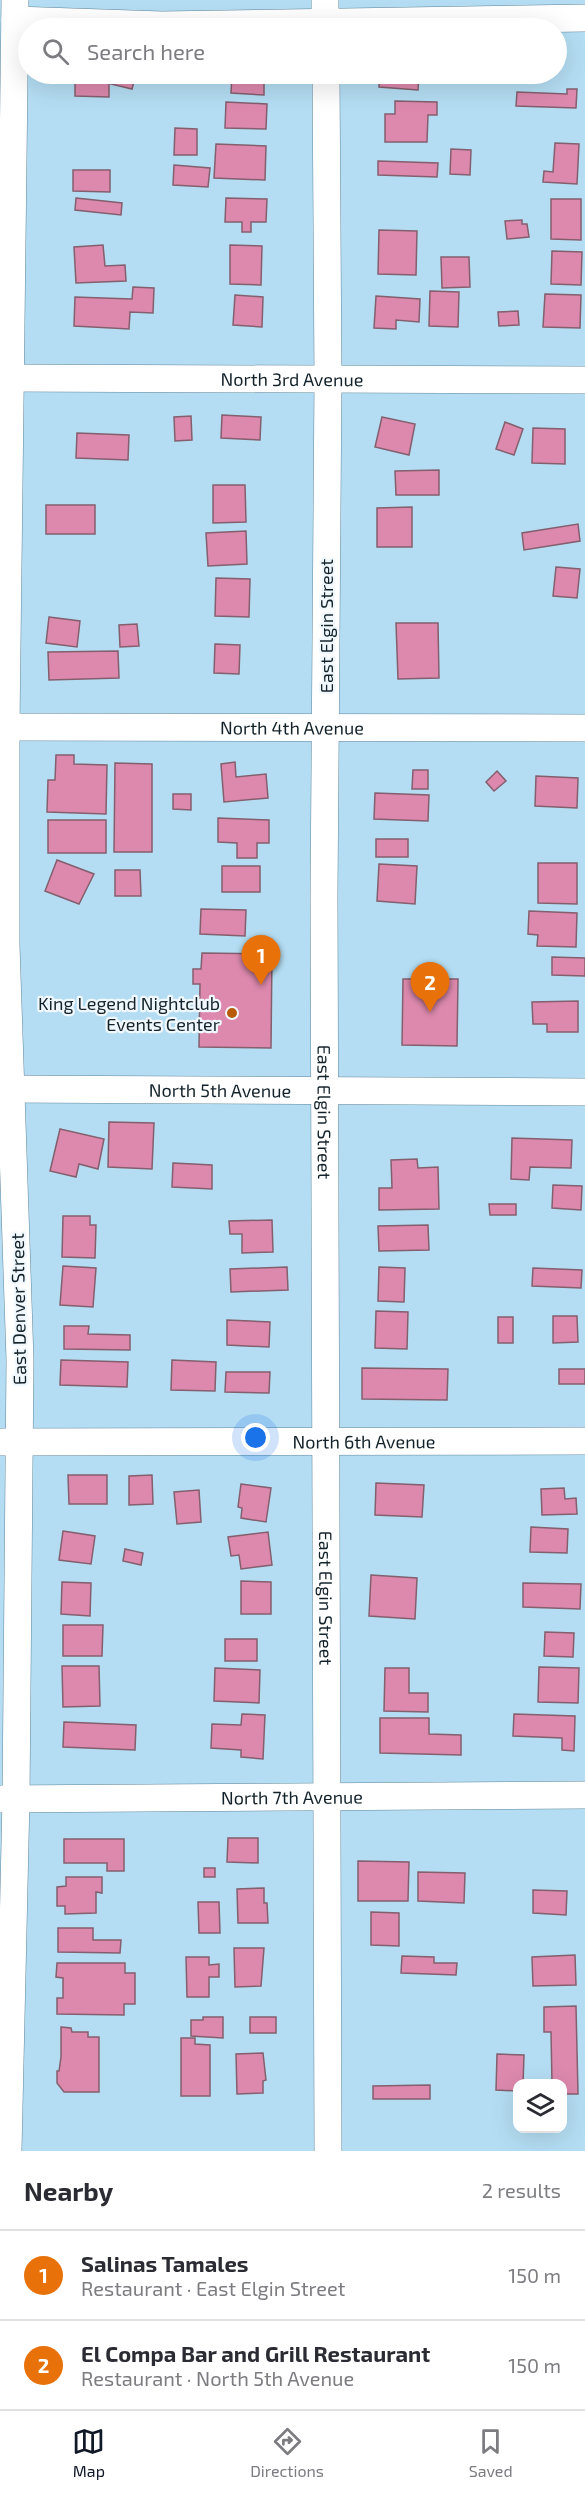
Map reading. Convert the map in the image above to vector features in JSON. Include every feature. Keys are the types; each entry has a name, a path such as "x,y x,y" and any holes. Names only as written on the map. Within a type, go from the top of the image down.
{"street":[{"path":"15,10 93,18"},
{"name":"East Denver Street","path":"8,2151 10,1442 20,1360 6,1089 3,727 5,378 15,10"},
{"path":"305,18 585,18"},
{"name":"East Elgin Street","path":"326,84 328,2151"},
{"name":"North 3rd Avenue","path":"5,378 585,380"},
{"name":"North 4th Avenue","path":"3,727 585,728"},
{"name":"North 5th Avenue","path":"6,1089 585,1092"},
{"name":"North 6th Avenue","path":"10,1442 585,1441"},
{"name":"North 7th Avenue","path":"8,1799 585,1795"}],"building":[{"path":"75,84 109,84 109,97 75,96"},
{"path":"111,84 133,84 132,89"},
{"path":"231,84 264,84 264,95 231,93"},
{"path":"379,84 418,84 418,90 379,87"},
{"path":"567,89 577,89 576,108 516,106 517,92 567,94"},
{"path":"395,101 437,102 437,115 428,115 427,142 385,142 385,114 395,114"},
{"path":"226,102 267,104 266,129 225,128"},
{"path":"175,128 197,129 197,155 174,155"},
{"path":"555,143 579,144 577,184 543,182 544,171 553,172"},
{"path":"216,144 266,146 265,180 214,178"},
{"path":"451,149 471,150 470,175 450,174"},
{"path":"378,161 438,163 437,177 378,175"},
{"path":"174,165 210,168 208,187 173,185"},
{"path":"73,170 110,170 110,192 73,191"},
{"path":"76,198 122,203 121,215 75,210"},
{"path":"226,198 267,199 266,222 251,222 251,232 242,232 242,222 225,222"},
{"path":"551,199 581,199 581,240 551,239"},
{"path":"522,220 522,224 527,224 529,237 507,239 505,221"},
{"path":"379,230 417,231 416,275 378,274"},
{"path":"103,245 105,266 125,265 126,281 76,283 74,247"},
{"path":"230,245 262,246 261,285 230,284"},
{"path":"552,251 582,252 581,285 551,284"},
{"path":"441,257 469,257 470,287 442,288"},
{"path":"133,287 154,288 153,313 130,312 129,329 74,326 75,297 132,299"},
{"path":"430,291 459,292 458,327 429,326"},
{"path":"545,294 581,295 580,328 543,327"},
{"path":"235,295 263,297 262,327 233,325"},
{"path":"376,296 420,299 419,322 396,320 396,329 374,328"},
{"path":"518,311 519,325 499,326 498,312"},
{"path":"222,415 261,417 260,440 221,438"},
{"path":"191,416 192,440 175,441 174,417"},
{"path":"382,417 415,424 409,455 375,447"},
{"path":"505,422 523,429 514,455 496,449"},
{"path":"533,428 565,429 565,464 532,463"},
{"path":"77,433 129,435 128,460 76,458"},
{"path":"439,470 439,495 396,495 395,471"},
{"path":"213,485 245,485 246,522 213,523"},
{"path":"46,505 95,505 95,534 46,534"},
{"path":"412,507 412,547 377,547 377,508"},
{"path":"578,524 580,541 524,550 522,533"},
{"path":"246,531 247,564 208,566 206,533"},
{"path":"556,567 580,569 577,598 553,596"},
{"path":"216,578 250,579 249,617 215,616"},
{"path":"49,617 80,621 77,647 46,643"},
{"path":"396,623 438,623 439,678 398,679"},
{"path":"137,624 139,646 120,647 119,625"},
{"path":"215,644 240,645 239,674 214,673"},
{"path":"118,651 119,678 49,680 48,652"},
{"path":"56,755 74,755 74,764 107,765 106,814 47,812 48,780 55,780"},
{"path":"235,762 236,777 266,774 268,798 224,802 221,764"},
{"path":"115,763 152,764 152,852 114,852"},
{"path":"413,770 428,770 428,789 412,789"},
{"path":"497,771 506,781 494,791 486,782"},
{"path":"536,776 578,778 577,808 535,806"},
{"path":"375,793 429,795 428,821 374,819"},
{"path":"173,794 191,794 191,810 173,809"},
{"path":"218,818 269,820 269,843 257,843 257,858 237,858 237,843 218,842"},
{"path":"48,820 106,820 106,853 48,853"},
{"path":"376,839 408,839 408,857 376,857"},
{"path":"57,860 94,874 79,904 45,891"},
{"path":"538,863 577,863 577,904 538,903"},
{"path":"379,864 417,866 415,904 377,901"},
{"path":"222,866 260,866 260,892 222,892"},
{"path":"115,870 140,870 141,896 115,896"},
{"path":"201,909 246,910 245,936 200,934"},
{"path":"529,911 577,913 576,947 537,946 538,935 528,934"},
{"path":"202,953 272,954 271,1048 199,1047 200,984 193,984 193,969 201,969"},
{"path":"552,957 585,958 585,976 552,975"},
{"path":"403,979 458,979 457,1046 402,1045"},
{"path":"578,1001 578,1032 547,1032 547,1024 533,1024 532,1002"},
{"path":"109,1122 154,1123 152,1169 108,1167"},
{"path":"60,1129 104,1139 98,1169 79,1164 76,1177 50,1171"},
{"path":"512,1138 572,1140 571,1168 530,1167 529,1180 511,1179"},
{"path":"417,1159 418,1168 438,1167 439,1209 379,1210 379,1188 392,1188 391,1160"},
{"path":"173,1163 212,1165 212,1189 172,1187"},
{"path":"553,1185 582,1186 581,1210 552,1208"},
{"path":"489,1204 516,1204 516,1215 490,1215"},
{"path":"63,1216 90,1216 90,1225 96,1225 95,1258 62,1257"},
{"path":"272,1220 273,1252 242,1253 242,1234 230,1234 229,1221"},
{"path":"428,1225 429,1250 379,1251 378,1226"},
{"path":"63,1266 96,1268 93,1307 60,1305"},
{"path":"287,1267 288,1290 231,1292 230,1269"},
{"path":"379,1267 405,1268 404,1302 378,1301"},
{"path":"533,1268 582,1270 581,1288 532,1286"},
{"path":"376,1311 408,1312 407,1349 375,1348"},
{"path":"553,1316 577,1316 578,1342 553,1343"},
{"path":"498,1317 513,1317 513,1343 498,1343"},
{"path":"227,1320 270,1322 269,1347 227,1345"},
{"path":"64,1326 89,1326 88,1334 130,1335 130,1350 64,1349"},
{"path":"61,1360 128,1362 127,1387 60,1385"},
{"path":"172,1360 216,1362 215,1391 171,1390"},
{"path":"362,1368 448,1369 447,1400 362,1399"},
{"path":"559,1369 585,1369 585,1384 559,1384"},
{"path":"226,1372 270,1372 269,1393 225,1392"},
{"path":"68,1475 107,1475 107,1504 69,1504"},
{"path":"152,1475 153,1504 129,1505 129,1476"},
{"path":"376,1483 424,1485 422,1517 375,1515"},
{"path":"241,1484 271,1488 266,1522 241,1518 242,1508 238,1507"},
{"path":"564,1488 565,1499 576,1498 577,1514 542,1515 541,1489"},
{"path":"199,1490 201,1522 177,1524 174,1492"},
{"path":"531,1527 568,1529 567,1553 530,1552"},
{"path":"63,1531 95,1536 91,1564 59,1560"},
{"path":"268,1532 272,1565 241,1569 239,1555 231,1556 228,1537"},
{"path":"125,1549 143,1553 141,1565 123,1561"},
{"path":"371,1575 417,1578 415,1619 369,1616"},
{"path":"241,1581 271,1582 271,1614 241,1614"},
{"path":"62,1582 91,1583 90,1616 61,1614"},
{"path":"523,1583 581,1584 580,1609 523,1607"},
{"path":"63,1625 103,1625 102,1656 63,1656"},
{"path":"545,1632 574,1633 573,1657 544,1656"},
{"path":"225,1639 257,1639 257,1661 225,1661"},
{"path":"62,1666 99,1666 100,1706 63,1707"},
{"path":"539,1667 579,1668 578,1703 538,1702"},
{"path":"215,1668 260,1670 259,1703 214,1701"},
{"path":"385,1668 409,1668 409,1693 428,1693 428,1712 384,1711"},
{"path":"242,1714 265,1715 263,1759 241,1757 241,1750 211,1748 212,1724 241,1725"},
{"path":"514,1714 575,1716 574,1751 562,1750 562,1738 513,1736"},
{"path":"380,1718 429,1718 429,1734 461,1735 461,1755 380,1753"},
{"path":"64,1722 136,1725 135,1750 63,1747"},
{"path":"228,1838 258,1838 258,1863 227,1862"},
{"path":"64,1839 124,1839 124,1871 107,1871 107,1863 64,1863"},
{"path":"358,1861 409,1862 408,1901 358,1901"},
{"path":"204,1868 215,1868 215,1877 204,1877"},
{"path":"418,1872 465,1873 464,1903 418,1901"},
{"path":"66,1877 102,1877 102,1893 96,1892 96,1913 65,1914 65,1906 57,1906 57,1887 66,1886"},
{"path":"264,1888 268,1923 238,1923 237,1889"},
{"path":"533,1890 567,1891 566,1915 533,1913"},
{"path":"198,1902 219,1902 220,1933 199,1933"},
{"path":"371,1912 399,1913 399,1946 371,1945"},
{"path":"58,1928 93,1928 93,1940 121,1940 120,1953 58,1952"},
{"path":"234,1948 264,1948 261,1986 235,1987"},
{"path":"575,1955 576,1985 533,1986 532,1957"},
{"path":"402,1956 434,1957 434,1963 457,1963 456,1975 401,1973"},
{"path":"186,1957 209,1957 209,1965 219,1964 219,1977 209,1977 209,1997 187,1997"},
{"path":"57,1963 125,1963 125,1973 135,1973 135,2004 124,2004 124,2015 57,2014 57,1998 63,1998 63,1978 56,1977"},
{"path":"576,2006 578,2094 567,2094 567,2079 552,2079 551,2032 544,2032 544,2007"},
{"path":"203,2017 223,2017 223,2038 191,2036 191,2020 203,2020"},
{"path":"250,2017 276,2017 276,2033 250,2033"},
{"path":"61,2027 71,2028 72,2032 88,2032 88,2037 99,2037 99,2092 64,2092 57,2083 57,2071 59,2071 61,2057"},
{"path":"181,2038 195,2038 195,2044 210,2045 210,2096 181,2096"},
{"path":"263,2053 266,2080 263,2081 263,2093 237,2094 236,2054"},
{"path":"497,2054 524,2055 523,2079 513,2079 513,2091 496,2090"},
{"path":"430,2085 430,2099 373,2099 373,2086"}],"place":[{"name":"Salinas Tamales","path":"261,985"},
{"name":"El Compa Bar and Grill Restaurant","path":"430,1012"},
{"name":"King Legend Nightclub Events Center","path":"232,1013"}]}
